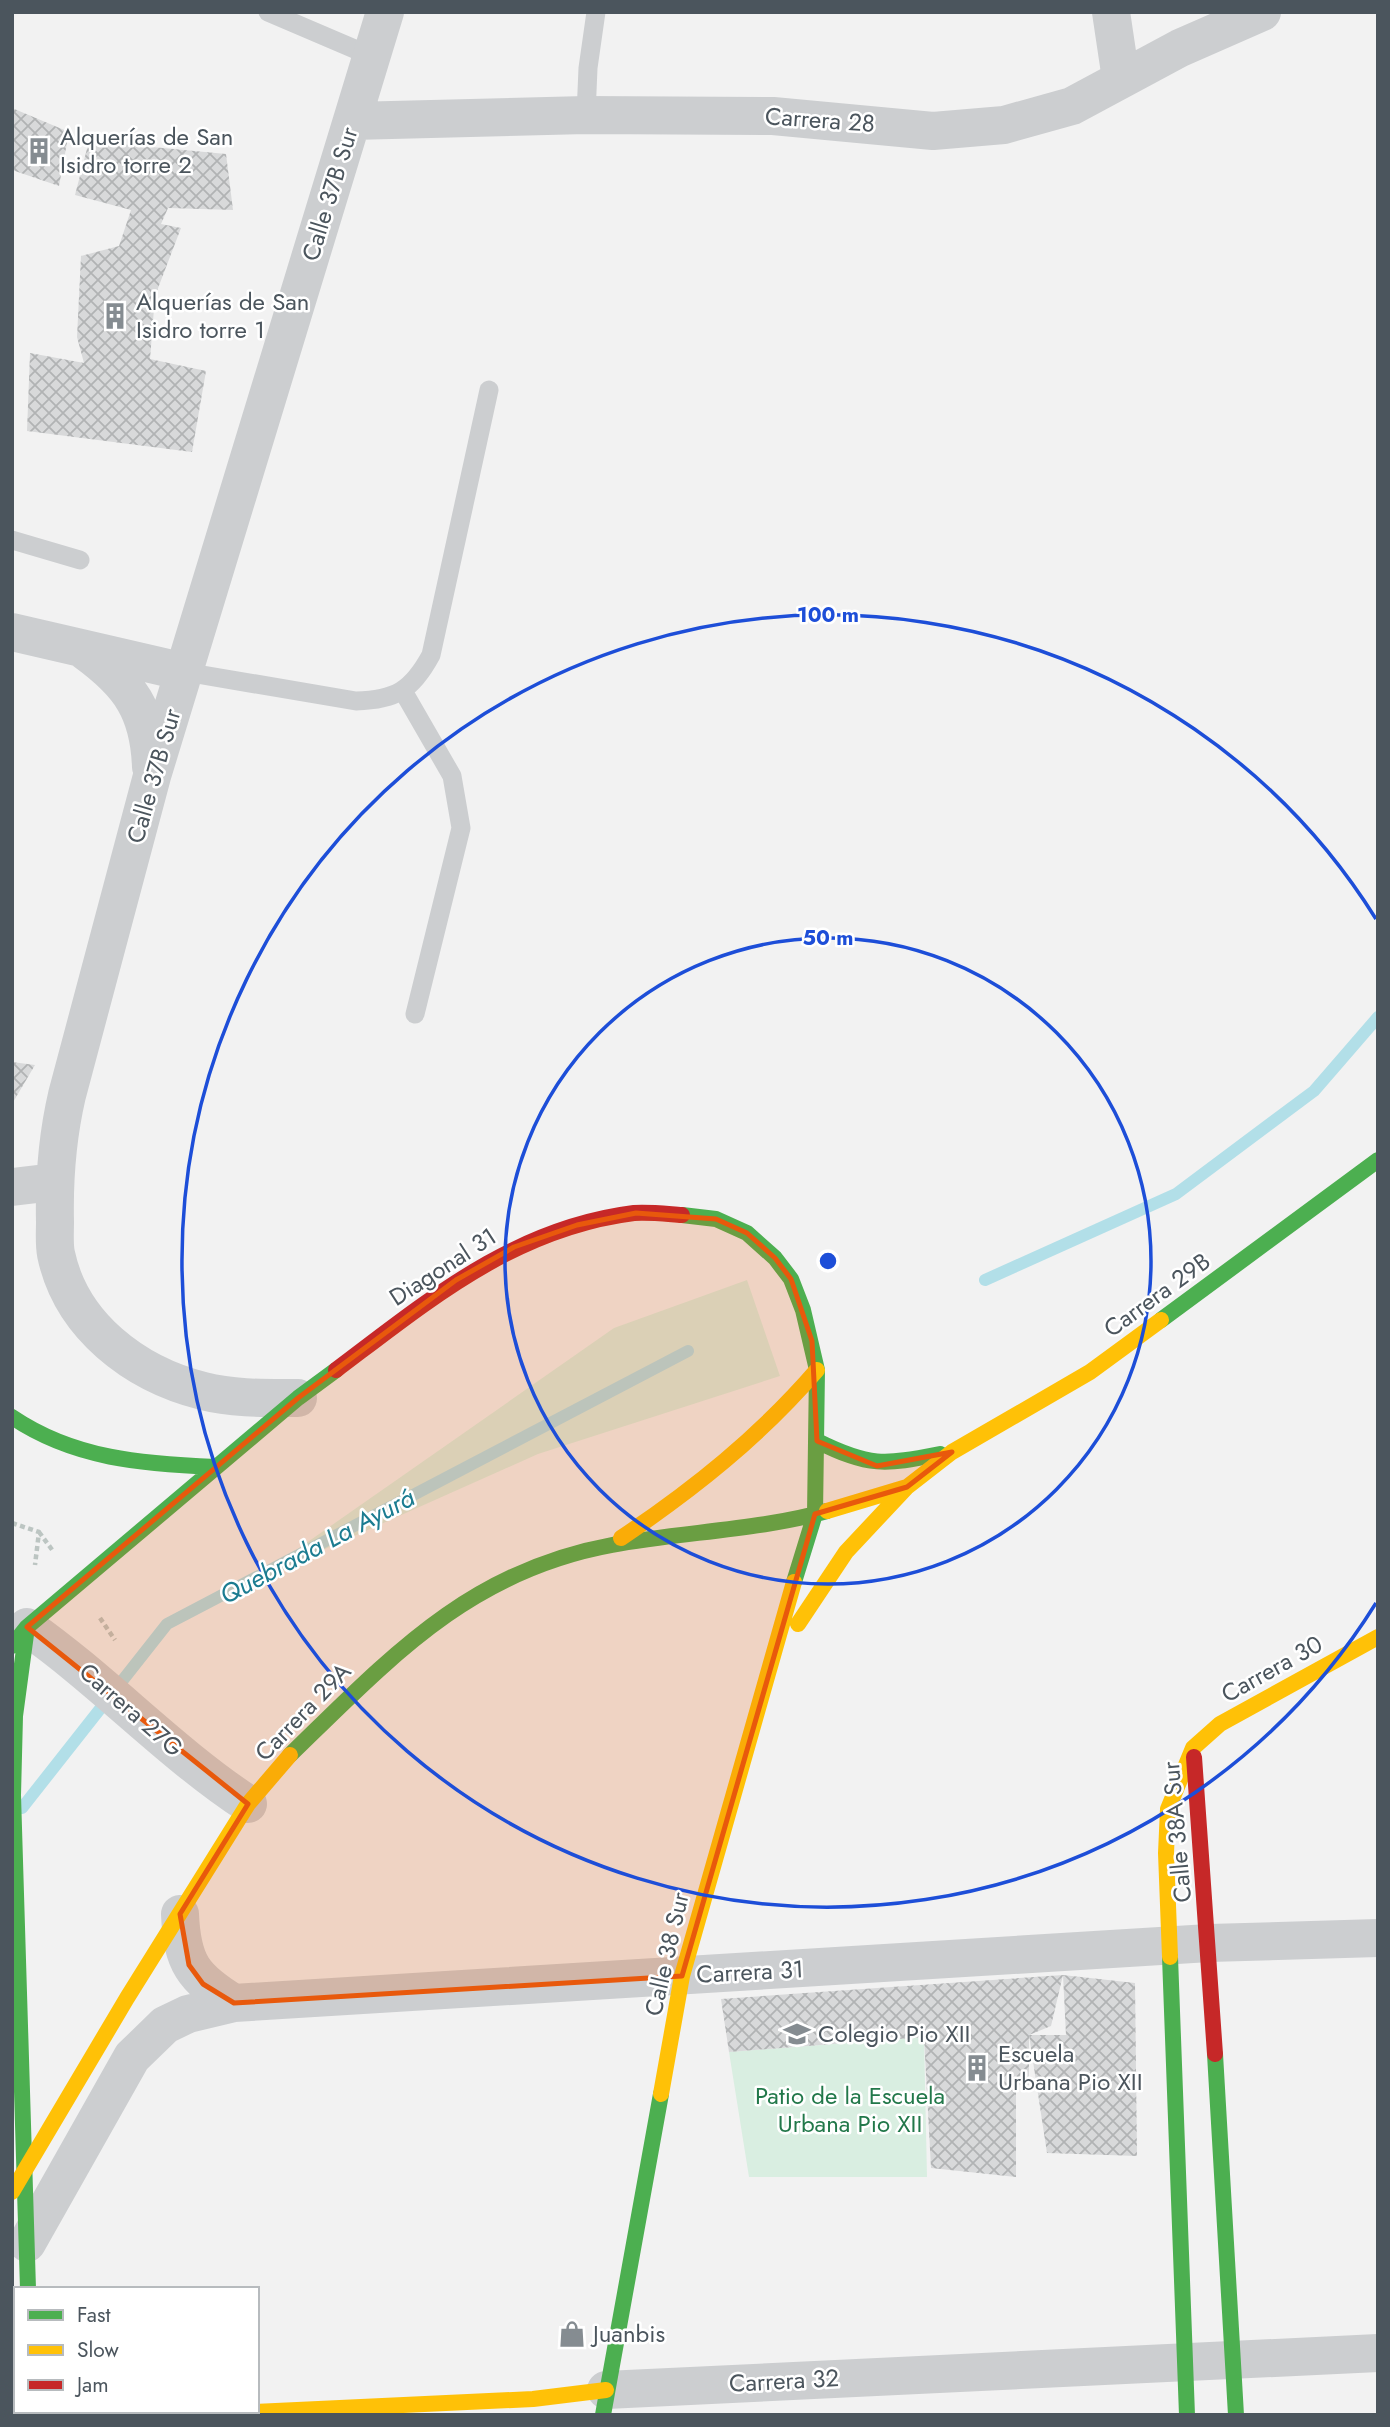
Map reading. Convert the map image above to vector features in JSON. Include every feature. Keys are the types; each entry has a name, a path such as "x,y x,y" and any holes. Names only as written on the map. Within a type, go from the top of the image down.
{"main road":[{"name":"Carrera 29B","path":"815,1514 907,1487 952,1452 1090,1372 1378,1160"},
{"name":"Diagonal 31","path":"17,1630 298,1398 456,1280 514,1247 577,1225 636,1213 716,1219 747,1233 775,1258 791,1279 803,1310 817,1370 815,1514"},
{"path":"610,1545 681,1499 752,1442 817,1370"},
{"path":"12,1417 34,1434 80,1452 135,1464 216,1467"},
{"name":"Carrera 29B","path":"817,1441 858,1462 877,1466 952,1452"},
{"path":"762,1686 822,1582 846,1549 907,1487"},
{"name":"Carrera 29A","path":"12,2192 248,1804 286,1758 364,1682 434,1622 488,1586 544,1563 610,1545 815,1514"},
{"name":"Calle 38 Sur","path":"605,2402 682,1976 762,1686 815,1514"},
{"path":"17,1630 13,1795 28,2287"},
{"name":"Carrera 30","path":"1194,1748 1220,1724 1378,1637"},
{"name":"Calle 38A Sur","path":"1194,1748 1209,1943 1236,2415"},
{"name":"Calle 38A Sur","path":"1187,2415 1166,1853 1168,1809 1194,1748"},
{"name":"Carrera 32","path":"259,2412 533,2399 605,2402"},
{"name":"Carrera 32","path":"191,2415 234,2413"}],"street":[{"name":"Calle 37B Sur","path":"298,1398 245,1397 205,1391 162,1378 110,1347 74,1302 56,1254 54,1181 57,1142 67,1096 152,776 385,12"},
{"path":"1111,12 1121,79"},
{"name":"Carrera 28","path":"352,121 586,115 773,116 933,131 1004,125 1072,106 1248,16 1262,12"},
{"path":"12,632 185,672"},
{"path":"82,650 110,670 130,691 139,708 151,745 152,776"},
{"path":"12,1187 54,1181"},
{"name":"Carrera 27G","path":"17,1630 107,1688 213,1781 248,1804"},
{"path":"180,1914 181,1942 189,1965 203,1984 234,2003"},
{"name":"Carrera 31","path":"27,2243 132,2057 165,2025 188,2014 234,2003 1209,1943 1378,1938"},
{"name":"Carrera 32","path":"605,2402 1184,2361 1378,2353"}],"lane":[{"path":"268,12 371,56"},
{"path":"586,115 588,68 596,12"},
{"path":"185,672 356,701 383,700 403,691 420,675 431,654 489,390"},
{"path":"12,540 80,560"},
{"path":"403,691 452,776 461,828 415,1014"}],"highlighted area":[{"path":"636,1213 716,1219 747,1233 775,1258 791,1279 812,1341 817,1441 877,1466 952,1452 907,1487 815,1514 682,1976 234,2003 203,1984 189,1965 180,1914 248,1804 27,1627 298,1398 456,1280 514,1247 577,1225"}],"green space":[{"path":"747,1280 780,1376 538,1454 249,1583 614,1328"},
{"name":"Patio de la Escuela Urbana Pio XII","path":"924,2037 927,2177 749,2177 729,2052"}],"building":[{"name":"Alquerías de San Isidro torre 2","path":"12,108 69,132 59,186 12,170"},
{"name":"Alquerías de San Isidro torre 1","path":"89,141 226,154 233,210 168,208 161,224 181,228 155,296 150,359 206,371 192,452 27,431 30,353 84,363 77,337 81,256 119,246 131,210 75,195"},
{"path":"12,1062 35,1065 12,1104"},
{"name":"Escuela Urbana Pio XII","path":"1063,1975 1051,2026 1029,2035 1029,2085 1016,2084 1016,2177 931,2168 924,2037 729,2052 721,1999"},
{"name":"Escuela Urbana Pio XII","path":"1063,1975 1135,1983 1137,2156 1047,2153 1029,2035 1066,2035"}],"waterway":[{"name":"Quebrada La Ayurá","path":"985,1280 1176,1194 1314,1091 1378,1017"},
{"name":"Quebrada La Ayurá","path":"22,1808 167,1624 688,1351"}],"traffic: fast":[{"path":"1161,1320 1378,1160"},
{"path":"682,1215 716,1219 747,1233 775,1258 791,1279 803,1310 817,1370 815,1514 794,1582"},
{"path":"12,1646 27,1627 298,1398 336,1370"},
{"path":"12,1417 60,1442 110,1457 216,1467"},
{"path":"817,1441 850,1456 877,1461 890,1462 940,1454"},
{"path":"290,1755 362,1685 435,1623 474,1597 515,1575 561,1558 612,1545 748,1527 827,1511"},
{"path":"27,1627 15,1716 13,1795 28,2287"},
{"path":"1170,1957 1187,2415"},
{"path":"1215,2054 1236,2415"},
{"path":"603,2415 661,2094"}],"traffic: slow":[{"path":"827,1511 907,1487 952,1452 1090,1372 1161,1320"},
{"path":"621,1538 725,1461 772,1418 817,1370"},
{"path":"798,1624 846,1552 906,1488"},
{"path":"661,2094 682,1976 794,1582"},
{"path":"1170,1957 1166,1853 1168,1809 1193,1748 1220,1724 1378,1637"},
{"path":"12,2192 127,1998 248,1804 290,1755"},
{"path":"259,2412 533,2399 606,2390"},
{"path":"191,2415 234,2413"}],"traffic: jam":[{"path":"336,1370 440,1294 511,1251 550,1234 591,1221 634,1213 682,1215"},
{"path":"1194,1757 1215,2054"}],"place":[{"name":"Alquerías de San Isidro torre 2","path":"39,151"},
{"name":"Alquerías de San Isidro torre 1","path":"115,316"},
{"name":"Colegio Pio XII","path":"797,2034"},
{"name":"Escuela Urbana Pio XII","path":"977,2068"},
{"name":"Juanbis","path":"572,2334"}]}
